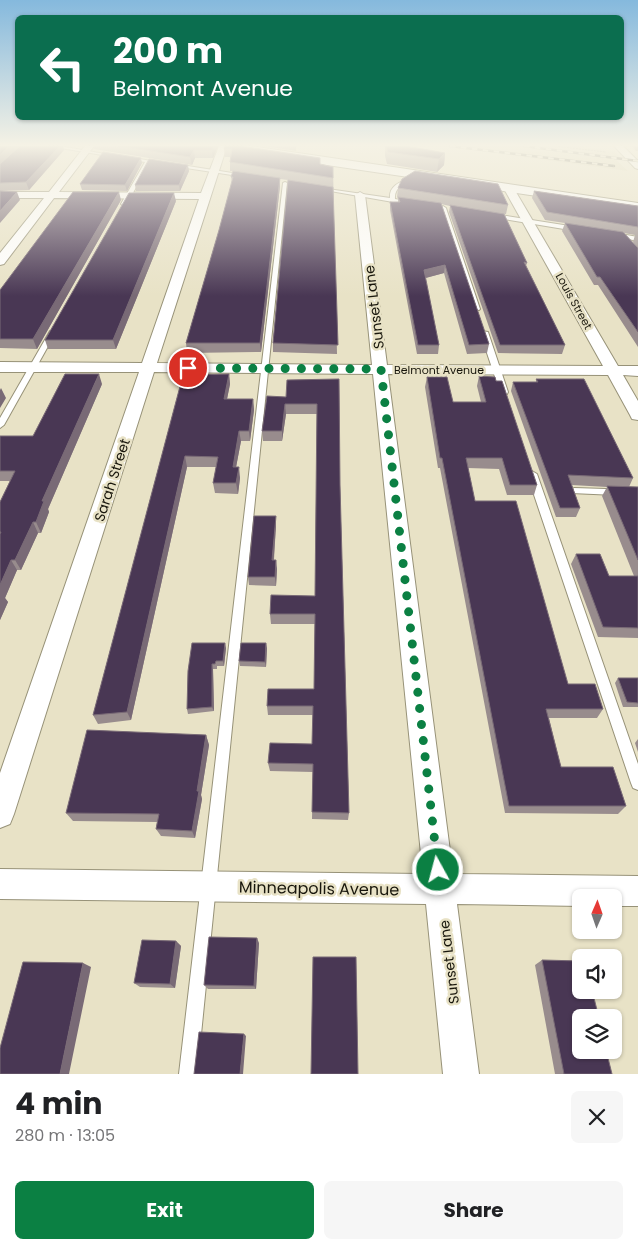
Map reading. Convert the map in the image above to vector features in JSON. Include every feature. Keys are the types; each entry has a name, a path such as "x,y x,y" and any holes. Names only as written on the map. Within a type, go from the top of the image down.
{"main road":[{"path":"567,196 638,207"}],"street":[{"path":"0,261 51,196"},
{"name":"Sarah Street","path":"0,814 205,196"},
{"name":"Sunset Lane","path":"360,196 461,1074"},
{"name":"Louis Street","path":"514,196 638,415"},
{"name":"Belmont Avenue","path":"0,367 638,371"},
{"name":"Minneapolis Avenue","path":"0,884 638,891"}],"lane":[{"path":"119,213 128,196"},
{"path":"188,1074 284,196"},
{"path":"368,196 418,204"},
{"path":"444,208 506,398"},
{"path":"491,216 586,231"},
{"path":"604,234 638,239"},
{"path":"623,236 628,243"},
{"path":"0,425 56,324"},
{"path":"529,464 638,783"},
{"path":"574,491 638,493"}],"building":[{"path":"0,196 13,196 0,211"},
{"path":"70,196 117,196 33,339 0,339 0,290"},
{"path":"127,196 173,196 113,340 45,340"},
{"path":"228,196 278,196 260,343 186,343"},
{"path":"287,196 333,196 338,345 273,343"},
{"path":"451,196 504,196 508,205"},
{"path":"537,196 569,196 638,206 638,227 547,212"},
{"path":"398,197 441,203 489,344 469,345 445,265 424,270 439,345 418,345 390,202 400,202"},
{"path":"450,205 504,214 527,263 524,262 565,345 500,345"},
{"path":"565,223 623,232 638,248 638,332 600,277 597,277"},
{"path":"65,374 99,374 42,501 44,501 36,522 33,522 15,560 11,560 0,585 0,502 15,471 0,471 0,436 33,436"},
{"path":"229,374 224,399 253,399 249,431 239,431 233,467 239,467 236,483 213,483 218,457 185,456 127,712 93,715 183,375"},
{"path":"479,376 495,377 496,381 502,381 537,485 510,485 502,458 466,458 475,501 516,501 568,684 595,684 603,709 546,709 561,767 613,767 626,806 509,806 442,458 440,458 427,377 447,377 453,402 486,402"},
{"path":"339,379 349,813 312,812 313,764 268,763 270,743 312,744 313,706 267,706 268,689 314,689 315,614 270,614 271,595 315,596 317,404 285,404 282,431 262,431 267,396 286,397 287,380"},
{"path":"536,379 584,379 633,478 568,475 580,508 560,508 513,382 538,382"},
{"path":"607,486 638,487 638,560"},
{"path":"254,516 276,516 272,560 276,560 275,577 248,577"},
{"path":"576,554 600,554 609,576 638,576 638,628 603,627"},
{"path":"192,643 225,643 223,661 216,661 215,664 212,664 212,707 187,709 188,671"},
{"path":"241,643 266,643 265,662 239,661"},
{"path":"618,678 638,678 638,703 627,702"},
{"path":"87,730 206,735 192,831 156,829 159,814 66,813"},
{"path":"209,937 257,938 254,986 204,985"},
{"path":"142,940 176,941 170,984 134,983"},
{"path":"313,957 356,957 358,1074 311,1074"},
{"path":"542,960 572,961 572,999 594,999 597,1009 572,1009 572,1059 608,1059 612,1074 564,1074"},
{"path":"23,962 83,963 60,1074 0,1074 0,1048"},
{"path":"199,1032 244,1034 240,1074 194,1074"}],"route":[{"path":"188,368 381,369 438,870"}]}
